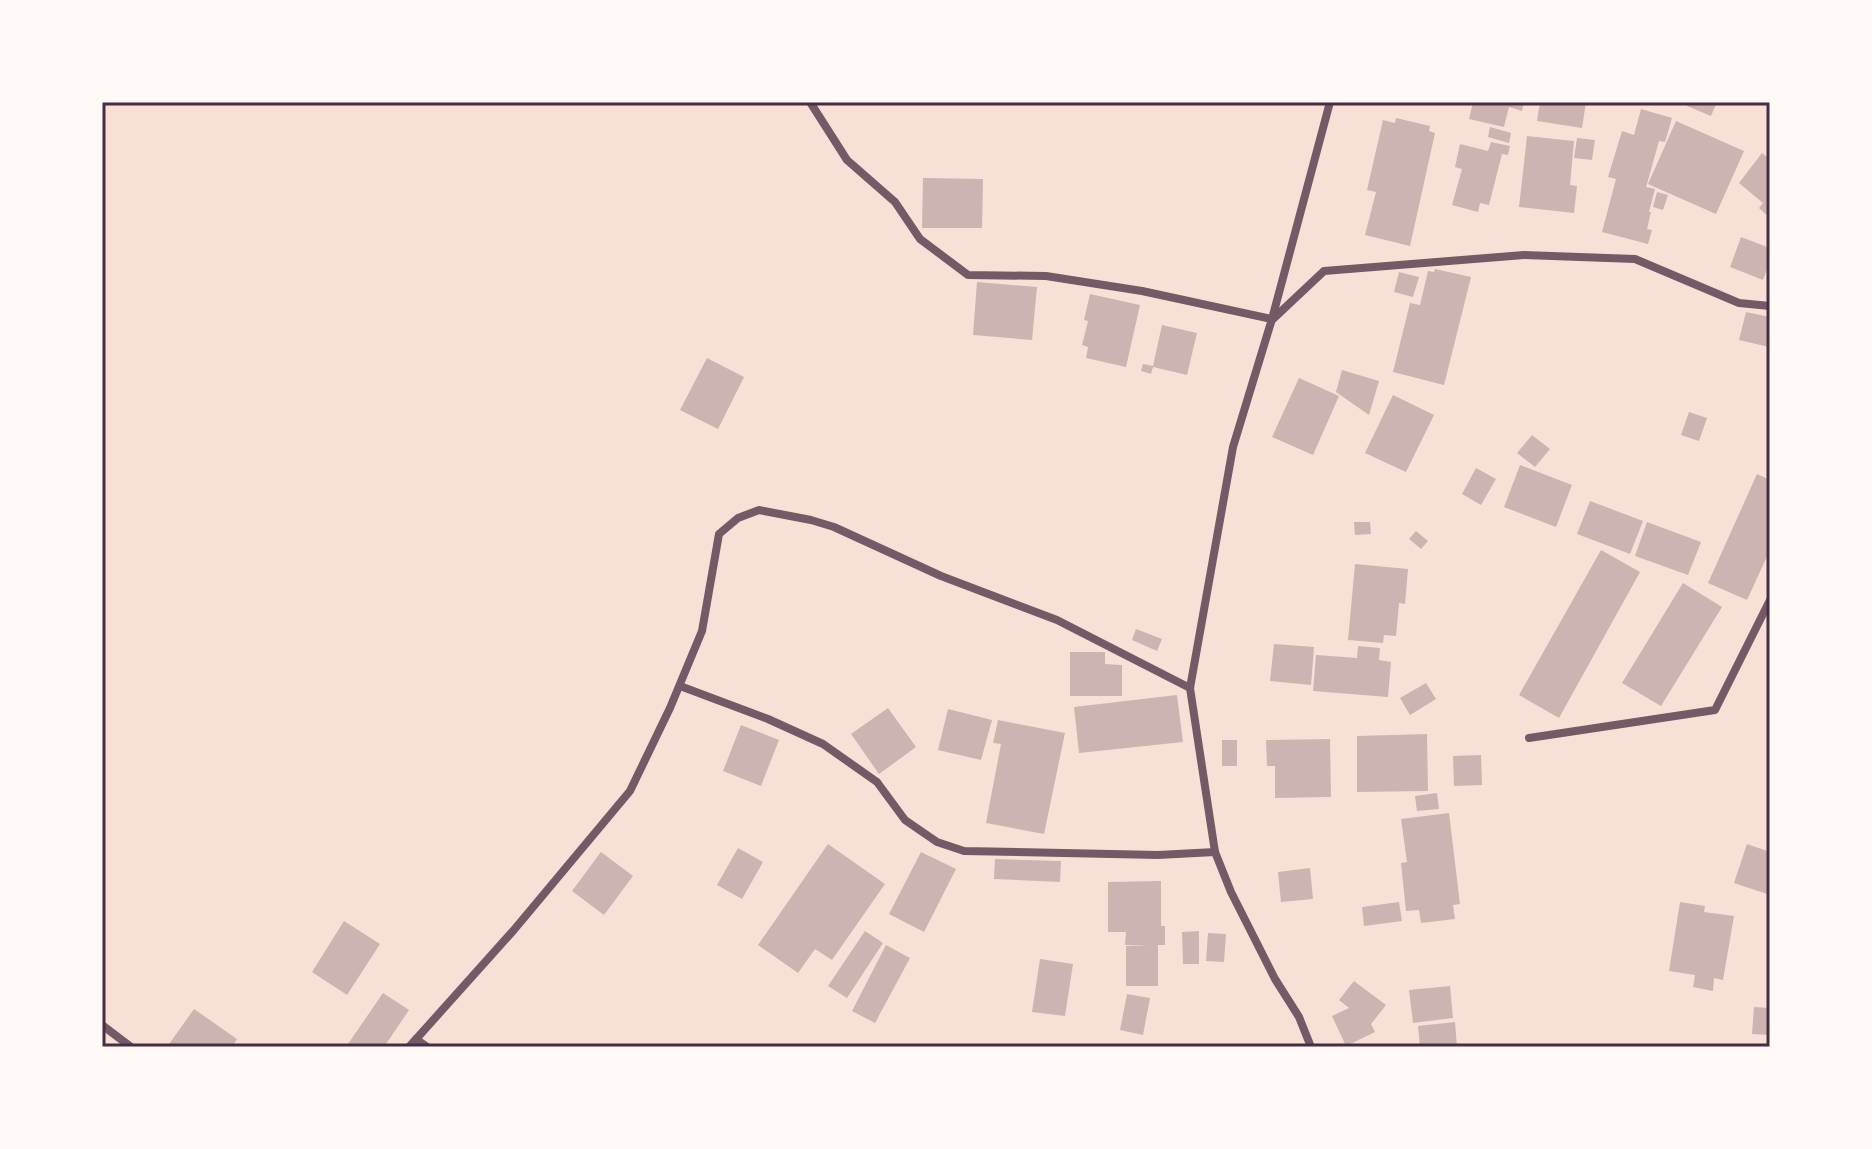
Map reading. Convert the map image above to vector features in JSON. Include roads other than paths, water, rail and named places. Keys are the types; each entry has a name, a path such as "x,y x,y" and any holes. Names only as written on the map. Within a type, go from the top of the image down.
{"street":[{"path":"810,102 847,160 895,202 920,239 968,275 1046,276 1142,291 1272,319"},
{"path":"1311,1047 1299,1017 1275,979 1231,892 1215,852 1190,688 1233,447 1272,319 1330,102"},
{"path":"1272,319 1324,271 1524,255 1635,259 1739,303 1770,306"},
{"path":"409,1047 513,931 630,791 680,686 702,631 719,534 738,518 759,510 834,527 941,576 1057,620 1190,688"},
{"path":"1529,738 1715,710 1770,600"},
{"path":"680,686 768,719 834,750 877,782 905,820 937,842 964,851 1158,855 1215,852"},
{"path":"102,1025 131,1047"},
{"path":"416,1039 427,1047"}]}
